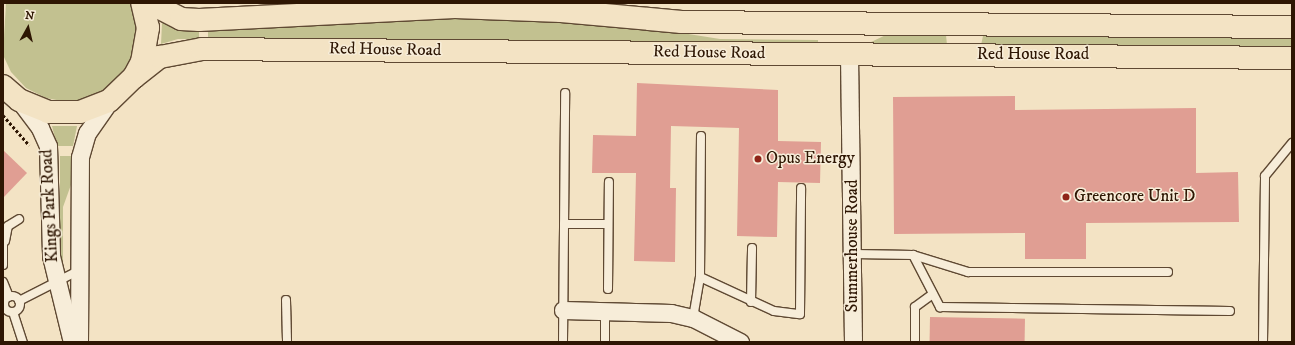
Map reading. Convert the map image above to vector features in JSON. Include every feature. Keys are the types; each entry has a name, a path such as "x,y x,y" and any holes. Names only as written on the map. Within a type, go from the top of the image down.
{"main road":[{"path":"134,77 146,45 148,28 142,3"},
{"path":"150,3 181,19 199,20 455,7 561,11 682,22 1292,27"},
{"path":"682,22 722,32 829,35 841,41 849,55"},
{"name":"Red House Road","path":"110,101 134,77 160,57 202,48 1292,58"},
{"path":"11,93 48,112 64,114 95,108 110,101"}],"street":[{"name":"Summerhouse Road","path":"849,55 854,254 853,342"},
{"name":"Kings Park Road","path":"11,93 40,128 48,146 51,256 72,342"},
{"name":"Kings Park Road","path":"79,342 78,271 80,157 87,133 110,101"},
{"path":"564,310 652,311 693,318 740,342"}],"lane":[{"path":"563,342 565,93"},
{"path":"693,318 700,277 701,136"},
{"path":"1263,342 1265,176 1292,142"},
{"path":"608,289 609,182"},
{"path":"700,277 751,302 774,311 800,314 801,188"},
{"path":"3,265 4,240 8,226 19,219"},
{"path":"564,224 608,224"},
{"path":"751,302 752,248"},
{"path":"854,254 913,255 968,272 1168,272"},
{"path":"913,255 940,307 1230,311"},
{"path":"23,342 14,312 19,301 58,285 78,271"},
{"path":"3,282 9,297 19,301"},
{"path":"914,342 915,307 933,294"},
{"path":"9,297 4,307 14,312"},
{"path":"286,300 287,342"},
{"path":"605,311 605,342"}],"path":[{"path":"3,115 30,148"}],"shaded area":[{"path":"6,3 131,3 138,24 136,48 127,70 110,88 89,99 67,102 46,98 26,88 11,72 3,55"},
{"path":"421,17 508,18 644,27 720,39 818,40 818,44 208,39 208,29"},
{"path":"162,23 199,29 199,39 178,39 161,44"},
{"path":"890,33 946,35 947,45 869,43"},
{"path":"983,36 1292,37 1292,48 981,45"},
{"path":"52,126 77,126 73,146 57,146"},
{"path":"60,156 72,156 72,182 63,207 63,264 60,264"}],"building":[{"path":"637,83 778,90 778,141 821,142 820,183 778,182 777,237 737,236 739,128 671,126 670,188 676,188 675,262 634,261 636,173 592,173 593,135 636,136"},
{"name":"Greencore Unit D","path":"1015,96 1015,110 1196,108 1196,173 1238,172 1239,222 1086,223 1086,259 1025,259 1025,233 894,234 893,97"},
{"path":"3,150 27,173 3,198"},
{"path":"930,317 1025,319 1025,342 930,342"}],"place":[{"name":"Opus Energy","path":"758,159"},
{"name":"Greencore Unit D","path":"1066,197"}]}
